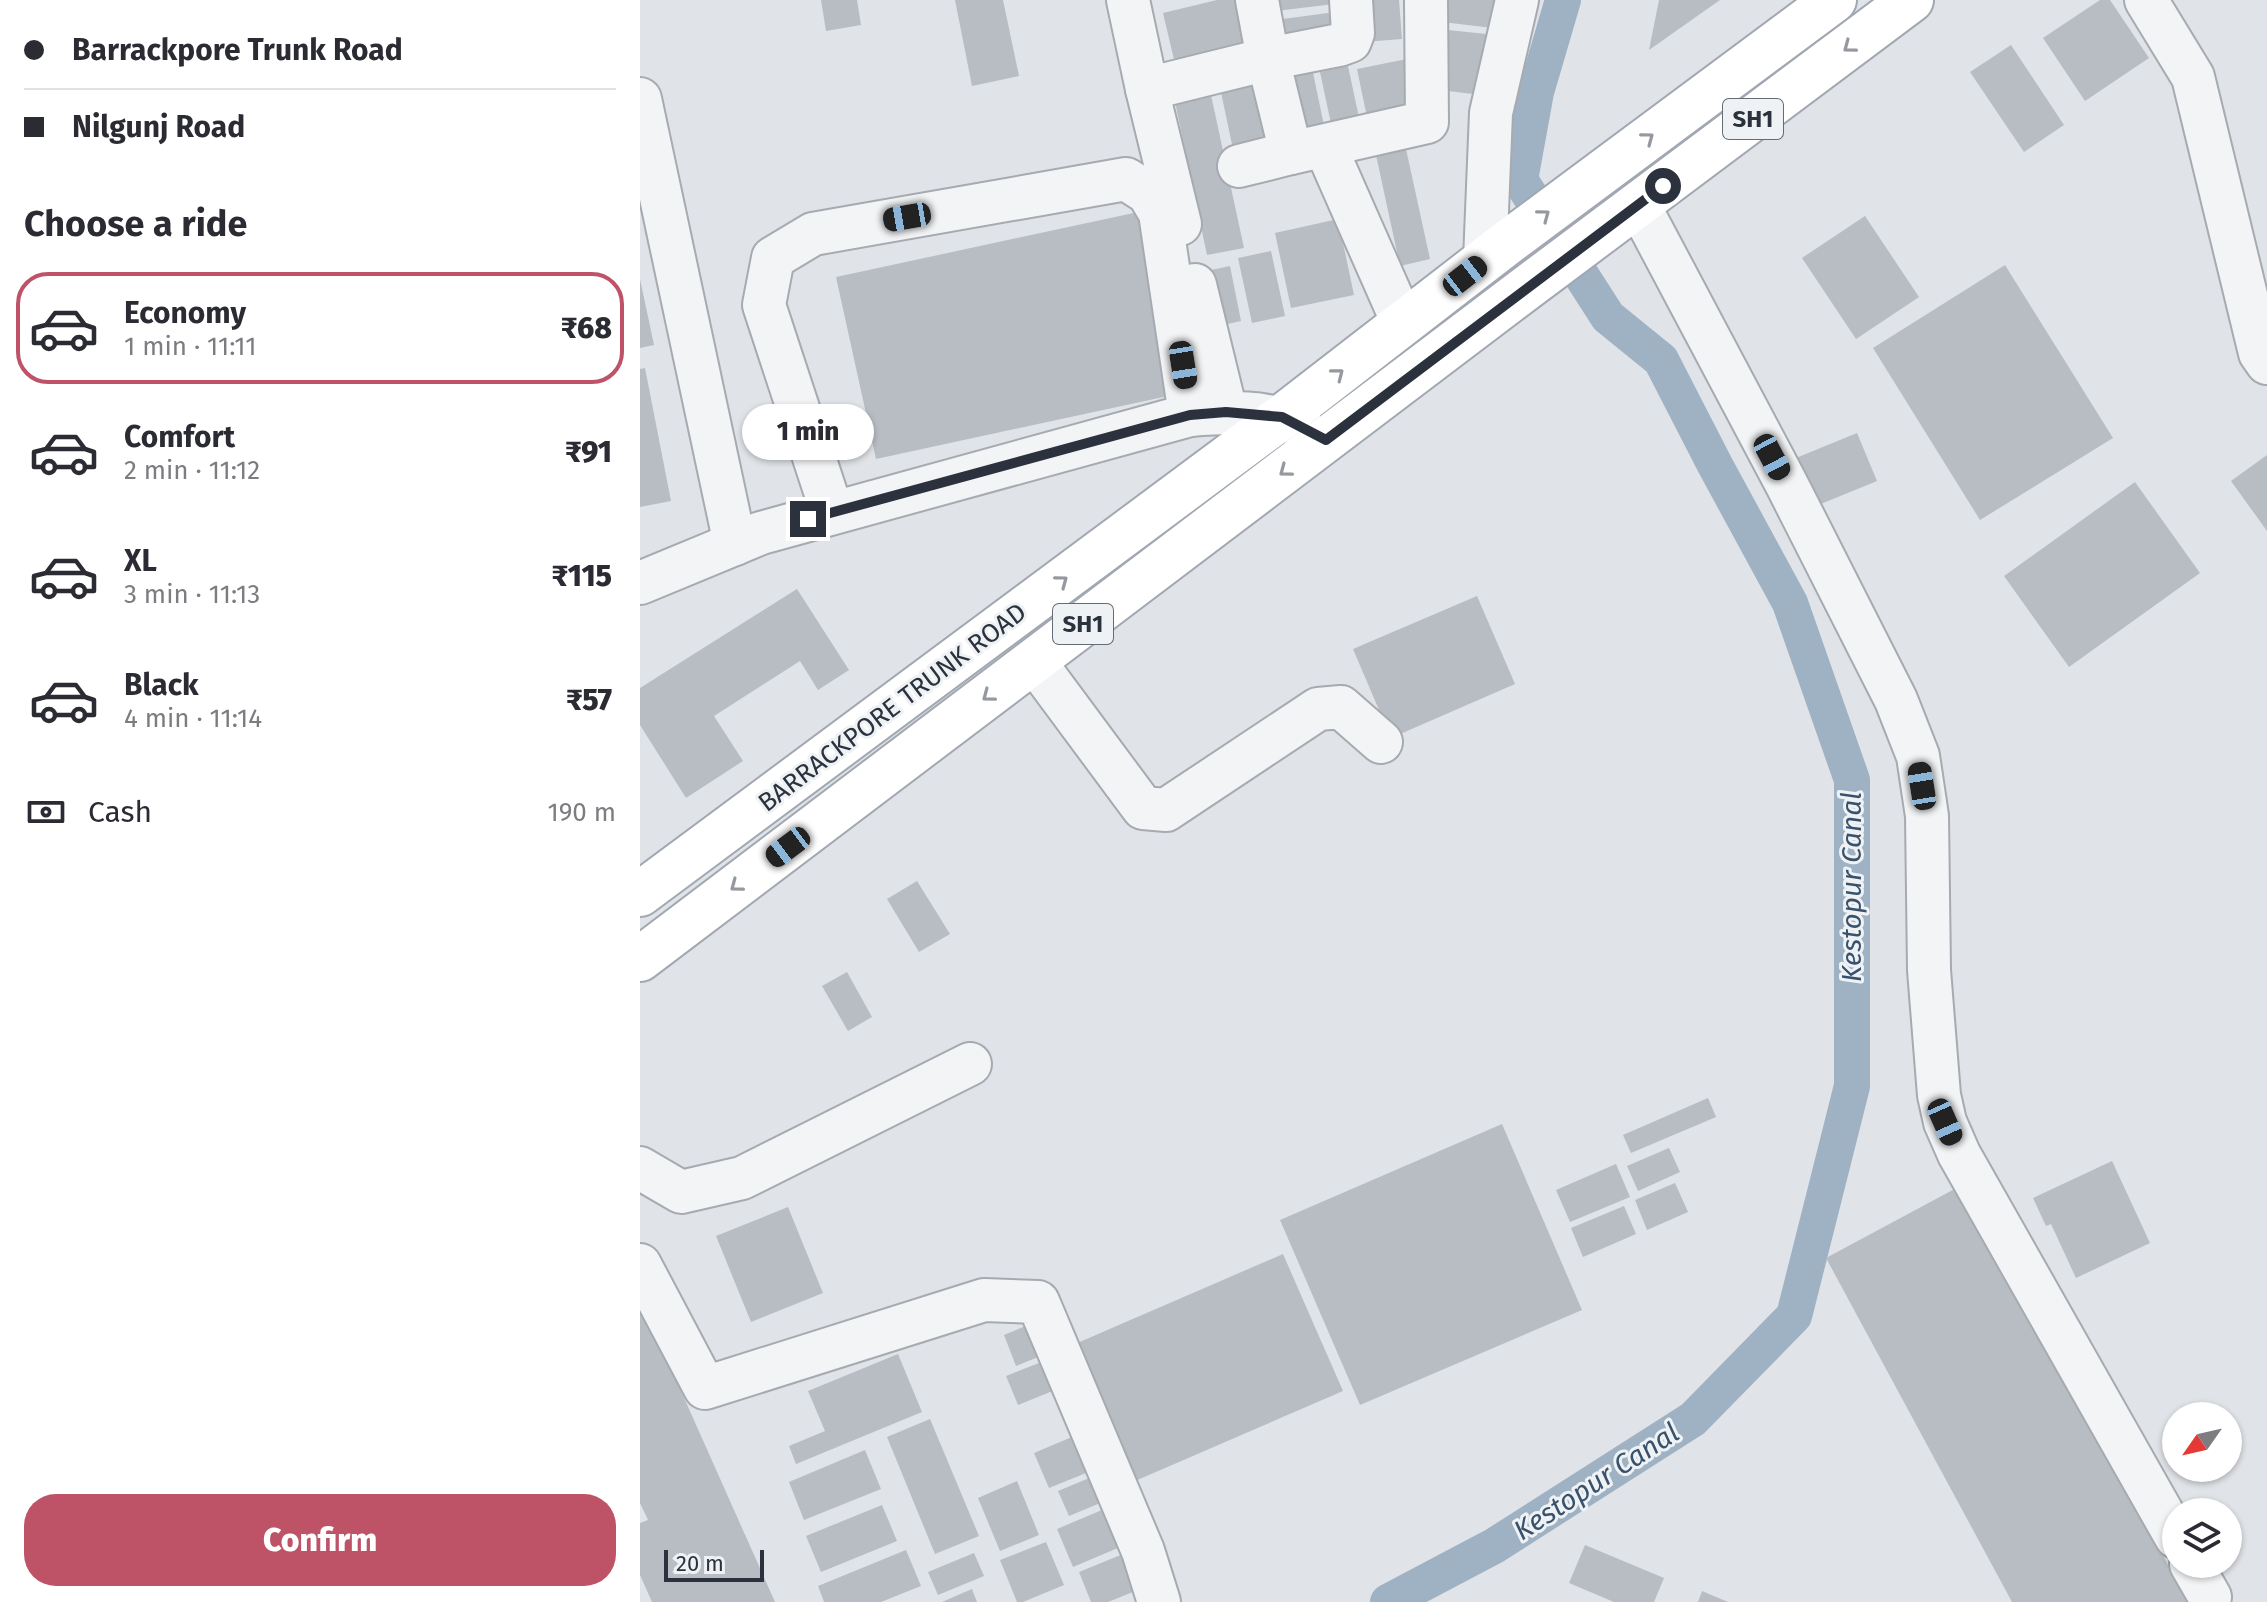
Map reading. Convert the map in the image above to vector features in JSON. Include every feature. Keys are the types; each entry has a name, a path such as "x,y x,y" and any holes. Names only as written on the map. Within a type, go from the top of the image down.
{"main road":[{"name":"BARRACKPORE TRUNK ROAD","path":"640,894 1282,417 1494,253 1834,0"},
{"name":"BARRACKPORE TRUNK ROAD","path":"640,959 1911,0"}],"street":[{"path":"1128,0 1208,413"},
{"path":"1257,0 1268,59 1308,150 1403,323"},
{"path":"1147,89 1350,41 1353,33 1351,0"},
{"path":"1426,0 1427,122"},
{"path":"1494,253 1491,113 1517,0"},
{"path":"2146,0 2193,77 2260,353 2267,363"},
{"path":"640,99 735,544"},
{"path":"1239,166 1427,122 1491,113"},
{"path":"832,512 764,305 773,258 813,234 1126,179 1148,193 1160,213 1208,413"},
{"path":"1638,204 1794,498 1896,700 1918,756 1927,816 1929,970 1939,1095 1945,1122 1959,1154 2162,1512"},
{"path":"640,583 761,533 1208,413 1282,417 1326,440"},
{"path":"1034,661 1143,808 1166,810 1318,709 1341,707 1381,742"},
{"path":"640,1168 681,1192 742,1178 970,1064"},
{"path":"640,1265 705,1388 984,1300 1038,1302 1143,1551 1159,1602"}],"building":[{"path":"821,0 857,0 861,25 826,31"},
{"path":"955,0 1003,0 1019,76 972,86"},
{"path":"1217,0 1243,0 1255,49 1176,68 1163,13"},
{"path":"1267,0 1334,0 1334,4 1268,12"},
{"path":"1372,0 1399,0 1402,39 1364,42"},
{"path":"1436,0 1504,0 1501,29 1434,21"},
{"path":"1659,0 1720,0 1649,50"},
{"path":"2100,0 2110,0 2149,58 2085,101 2043,38"},
{"path":"1335,12 1338,37 1272,47 1269,21"},
{"path":"1438,29 1496,35 1490,96 1431,89"},
{"path":"2011,45 2064,125 2024,152 1970,72"},
{"path":"1407,59 1418,112 1368,122 1357,69"},
{"path":"1348,66 1361,127 1333,133 1320,72"},
{"path":"1312,68 1326,135 1300,140 1286,74"},
{"path":"1259,69 1275,146 1234,154 1218,78"},
{"path":"1211,95 1244,248 1207,255 1175,102"},
{"path":"1406,149 1430,259 1400,266 1376,155"},
{"path":"1143,211 1182,393 876,459 836,277"},
{"path":"1865,216 1919,297 1856,339 1802,258"},
{"path":"1338,219 1354,295 1291,308 1275,233"},
{"path":"1271,251 1285,316 1252,323 1238,258"},
{"path":"2005,265 2113,438 1980,520 1873,348"},
{"path":"1230,266 1241,321 1214,327 1202,272"},
{"path":"640,279 654,345 640,348"},
{"path":"645,368 671,501 640,507 640,369"},
{"path":"1857,433 1877,481 1816,506 1796,458"},
{"path":"2267,455 2267,531 2231,481"},
{"path":"2135,482 2200,573 2069,667 2004,576"},
{"path":"797,589 849,670 818,690 800,661 714,716 743,761 686,798 640,725 640,688"},
{"path":"1477,596 1515,684 1391,738 1353,649"},
{"path":"917,881 950,934 919,952 887,899"},
{"path":"847,972 872,1017 848,1031 822,986"},
{"path":"1708,1098 1716,1117 1631,1153 1623,1135"},
{"path":"1502,1124 1582,1310 1360,1405 1280,1220"},
{"path":"1669,1148 1680,1172 1638,1191 1627,1166"},
{"path":"2112,1161 2150,1243 2076,1278 2051,1224 2046,1226 2033,1198"},
{"path":"1616,1164 1630,1197 1570,1222 1556,1190"},
{"path":"1675,1183 1688,1212 1647,1230 1635,1200"},
{"path":"1962,1185 2162,1554 2162,1578 2175,1578 2188,1602 2012,1602 1826,1258"},
{"path":"1624,1206 1636,1234 1583,1257 1571,1228"},
{"path":"788,1207 823,1293 751,1322 716,1236"},
{"path":"1283,1254 1343,1391 1135,1481 1075,1344"},
{"path":"640,1299 775,1602 652,1602 640,1575 640,1523 648,1520 640,1503"},
{"path":"1040,1320 1053,1351 1016,1366 1004,1335"},
{"path":"898,1354 922,1412 796,1464 789,1446 825,1431 808,1391"},
{"path":"1049,1359 1060,1388 1018,1405 1006,1376"},
{"path":"930,1419 979,1536 935,1554 887,1437"},
{"path":"1086,1431 1101,1467 1049,1488 1034,1453"},
{"path":"865,1450 881,1489 804,1520 789,1482"},
{"path":"1099,1474 1110,1499 1069,1516 1058,1491"},
{"path":"1017,1481 1039,1535 1000,1551 978,1498"},
{"path":"882,1505 897,1541 821,1572 806,1536"},
{"path":"1109,1507 1125,1545 1073,1567 1057,1529"},
{"path":"1046,1542 1064,1585 1017,1602 1000,1560"},
{"path":"1585,1545 1664,1578 1654,1602 1614,1602 1569,1583"},
{"path":"906,1550 921,1586 881,1602 824,1602 818,1586"},
{"path":"974,1553 984,1576 938,1595 928,1572"},
{"path":"1123,1554 1138,1590 1108,1602 1091,1602 1079,1572"},
{"path":"972,1589 977,1602 942,1602"},
{"path":"1702,1591 1728,1602 1698,1602"}],"waterway":[{"name":"Kestopur Canal","path":"1388,1602 1494,1546 1693,1419 1794,1316 1852,1086 1852,780 1790,603 1661,360 1608,317 1520,180 1536,92 1563,0"}],"route":[{"path":"808,519 1190,415 1226,412 1282,417 1326,440 1663,186"}]}
